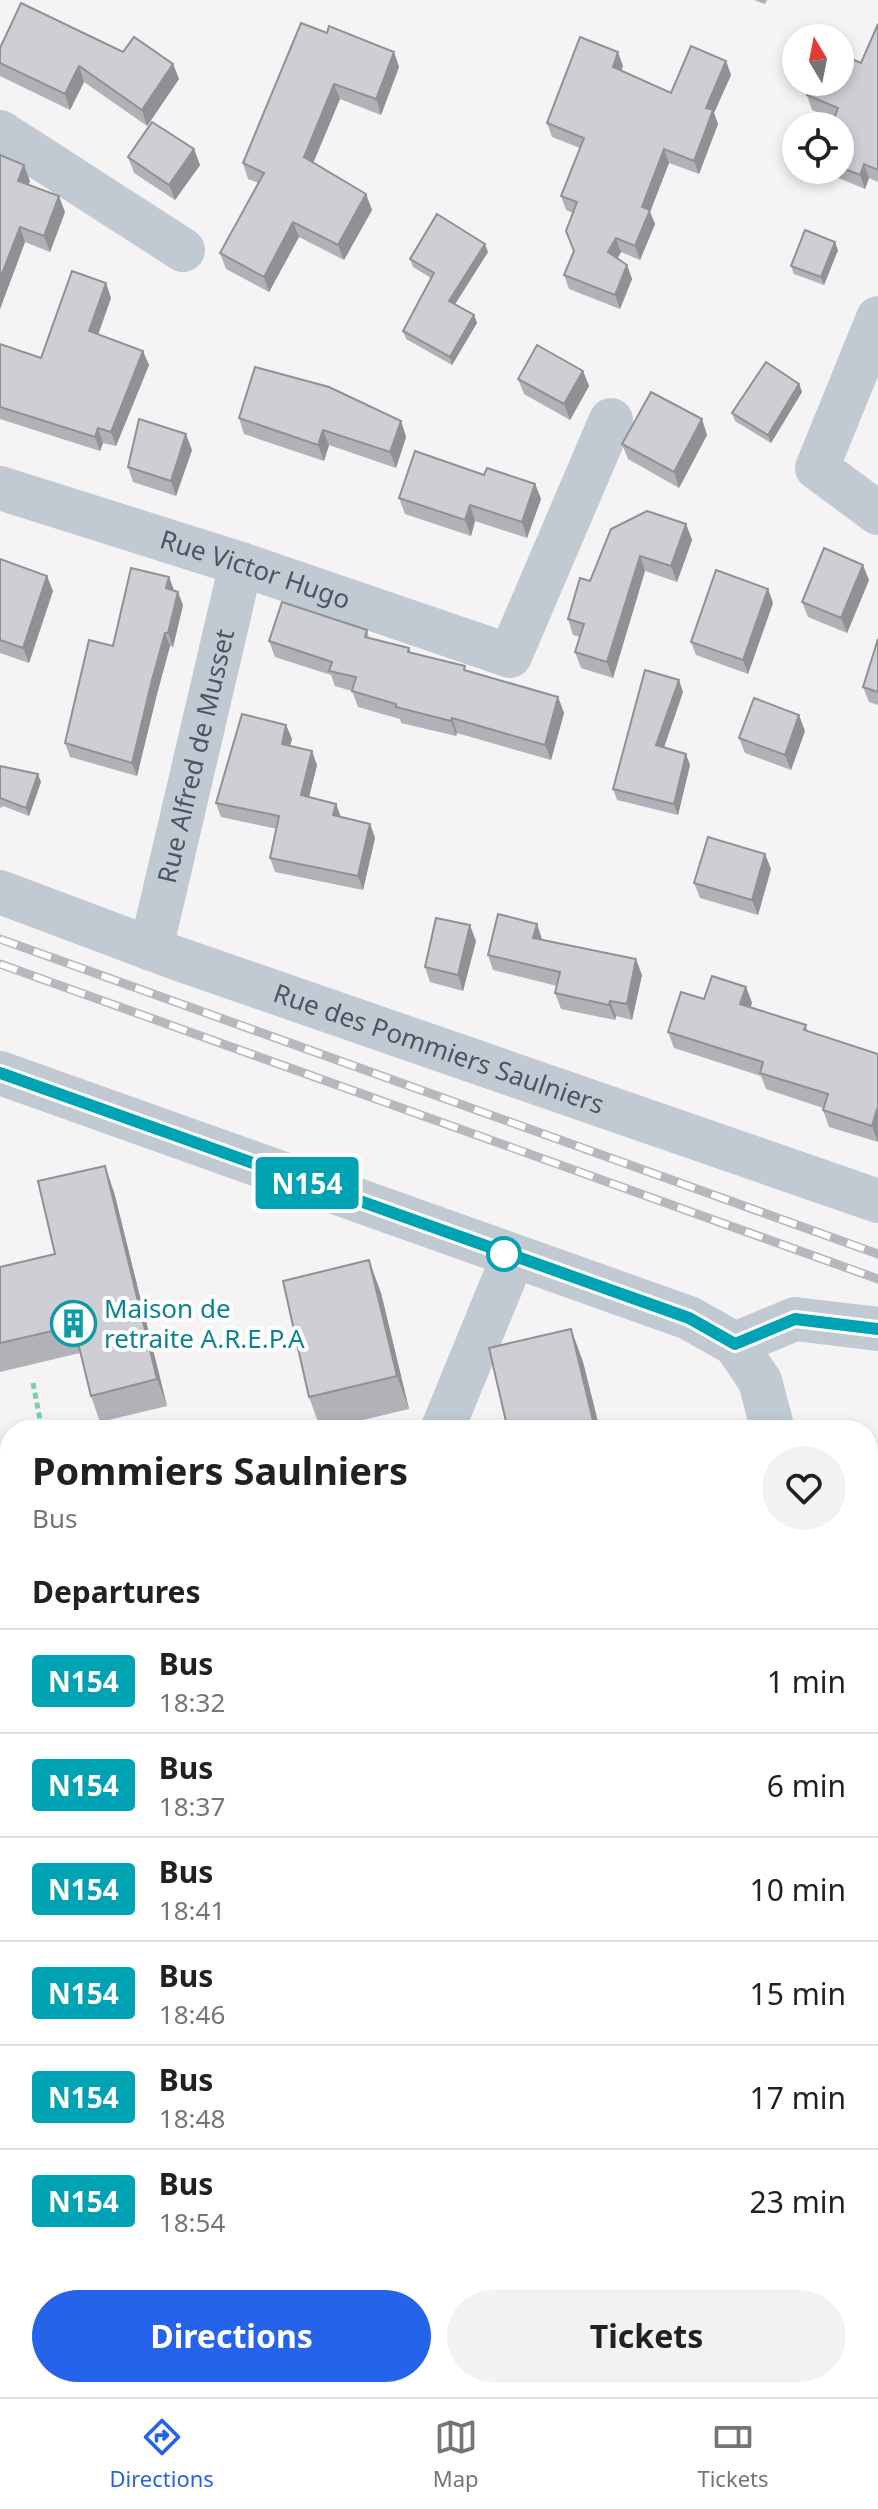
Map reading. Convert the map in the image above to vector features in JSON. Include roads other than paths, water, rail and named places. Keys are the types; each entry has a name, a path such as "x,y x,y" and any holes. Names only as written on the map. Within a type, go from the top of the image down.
{"street":[{"path":"0,132 183,250"},
{"path":"878,318 817,468 878,513"},
{"name":"Rue Victor Hugo","path":"0,488 241,564 510,656 611,420"},
{"name":"Rue Alfred de Musset","path":"151,949 241,564"},
{"name":"Rue des Pommiers Saulniers","path":"0,892 151,949 878,1201"},
{"path":"0,1073 689,1318 735,1344 760,1381 770,1420"},
{"path":"446,1420 513,1257"},
{"path":"735,1344 795,1319 878,1329"}],"railway":[{"path":"0,939 878,1254"},
{"path":"0,964 878,1279"}],"place":[{"name":"Maison de retraite A.R.E.P.A","path":"73,1324"}]}
